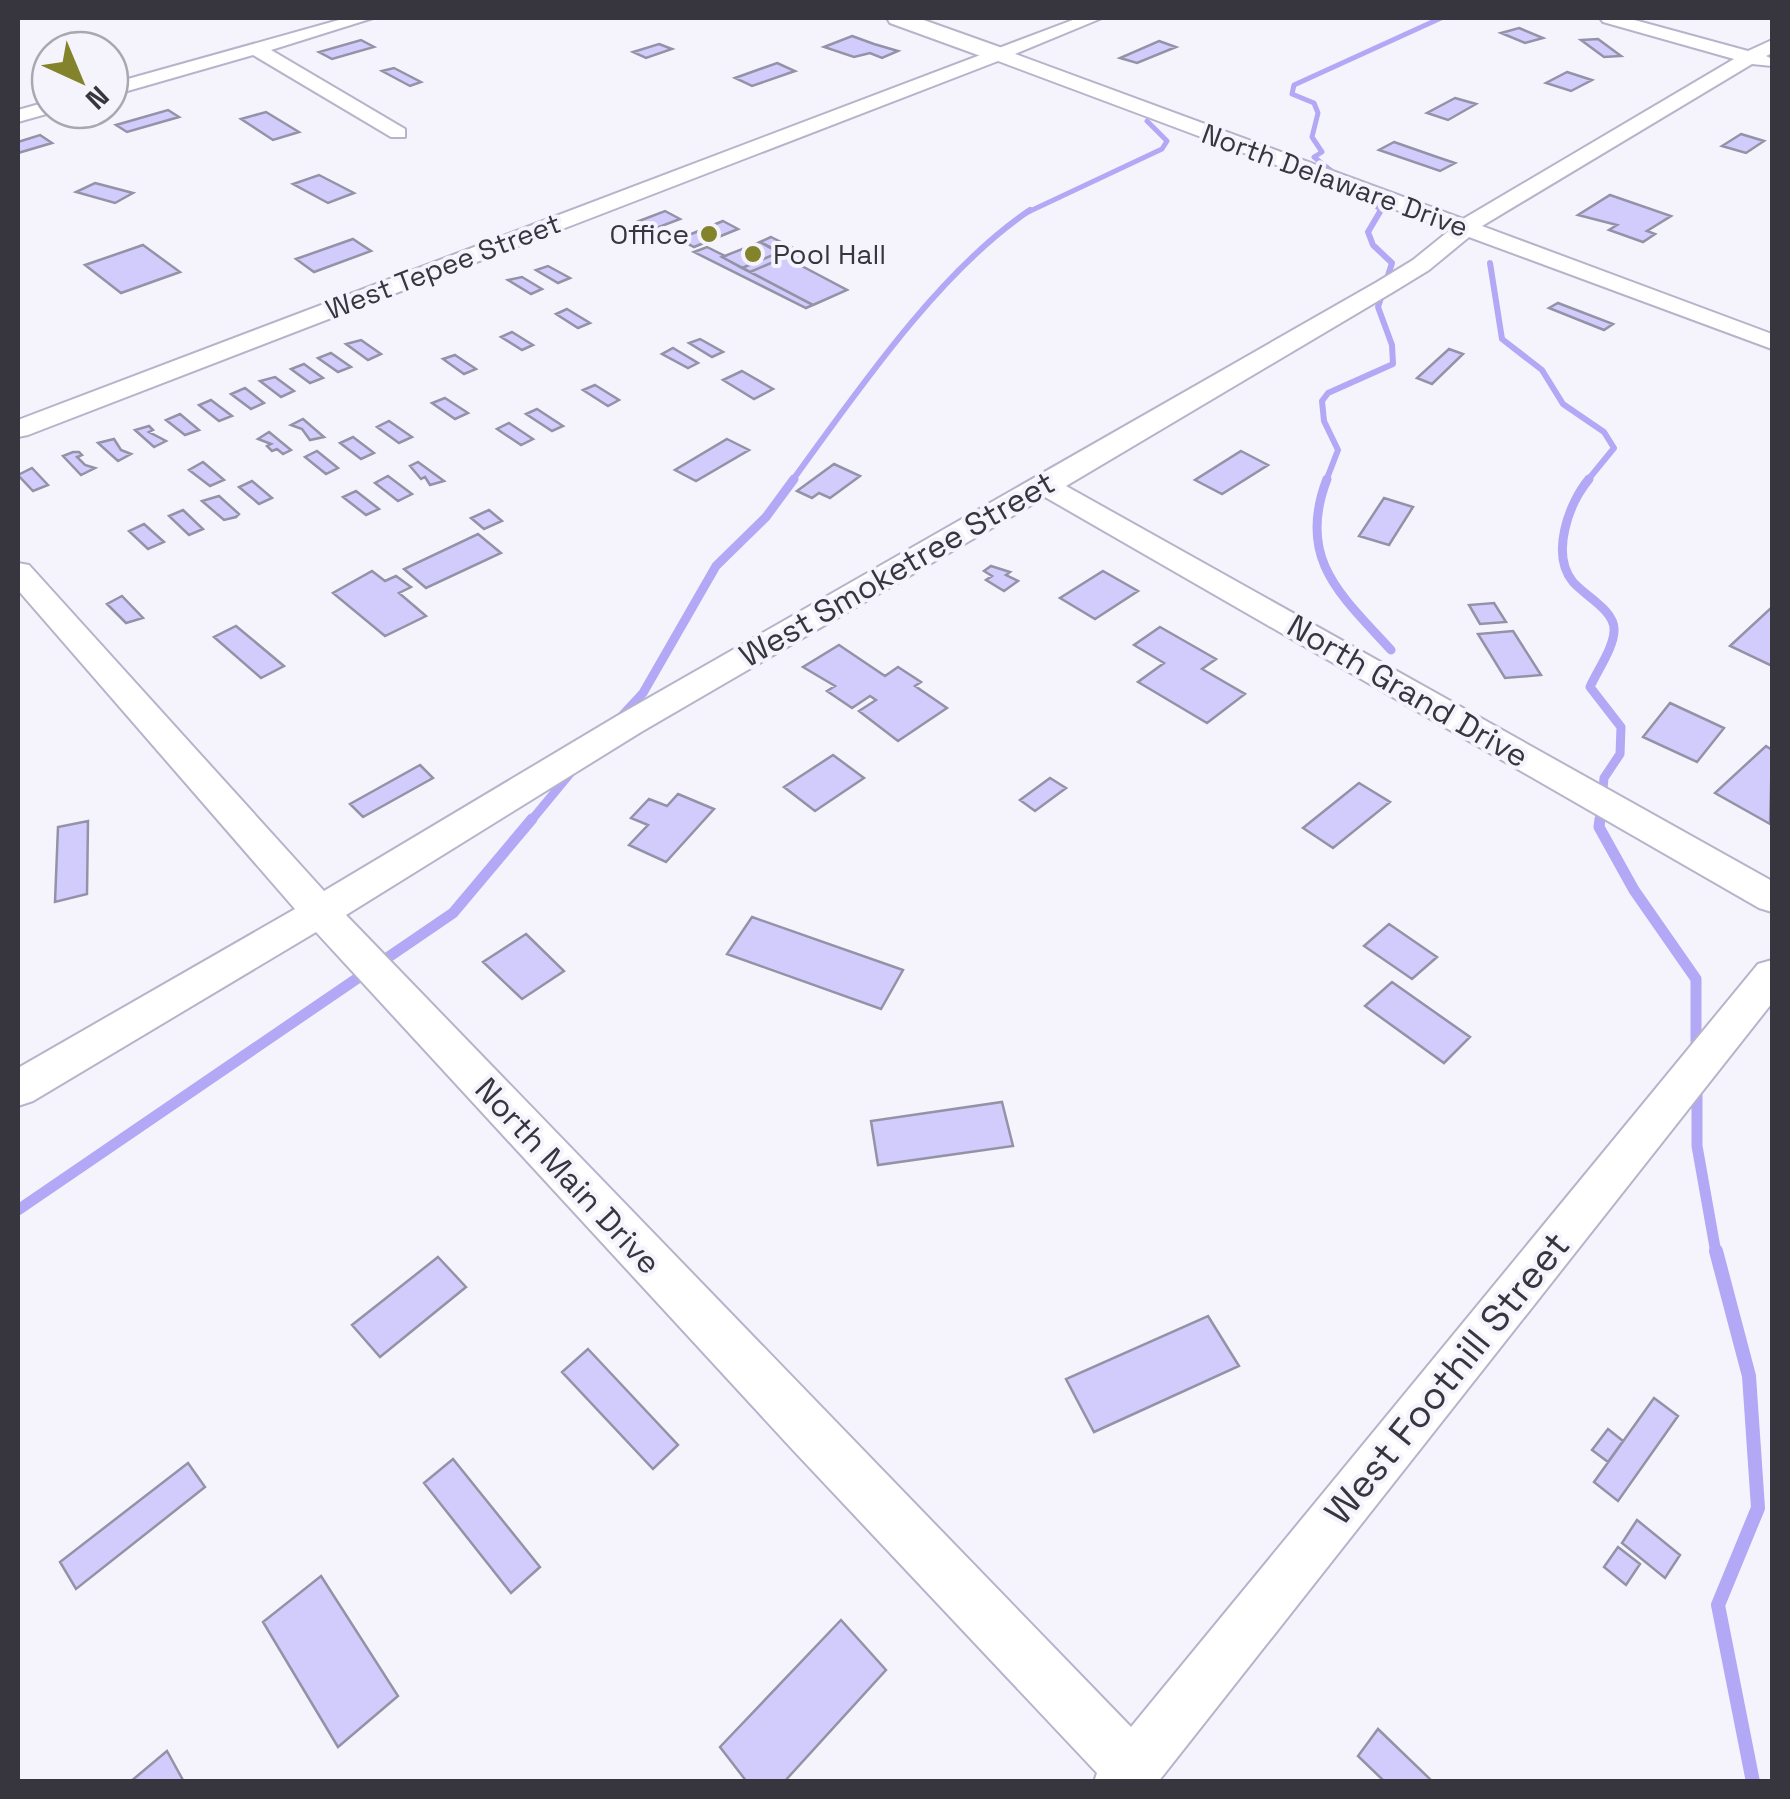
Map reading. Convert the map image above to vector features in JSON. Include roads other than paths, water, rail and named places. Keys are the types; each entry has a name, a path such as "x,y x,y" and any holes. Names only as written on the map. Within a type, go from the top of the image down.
{"street":[{"path":"130,84 364,18"},
{"name":"North Delaware Drive","path":"898,18 1772,342"},
{"name":"West Tepee Street","path":"18,429 1093,18"},
{"path":"1610,18 1772,64"},
{"name":"West Smoketree Street","path":"18,1089 629,724 1409,272 1482,215 1772,45"},
{"path":"255,49 398,133"},
{"name":"North Grand Drive","path":"1044,485 1772,898"},
{"name":"North Main Drive","path":"18,572 320,912 1127,1775"},
{"name":"West Foothill Street","path":"1127,1775 1772,974"}],"waterway":[{"path":"1339,177 1314,157 1322,152 1312,137 1318,113 1314,103 1292,94 1294,85 1441,18"},
{"path":"1026,213 1162,149 1167,141 1147,121"},
{"path":"1357,191 1381,210"},
{"path":"1026,213 1030,210"},
{"path":"1326,481 1338,450 1324,421 1322,401 1328,393 1393,364 1392,345 1378,307 1392,263 1373,245 1368,232 1381,210"},
{"path":"792,481 871,373 932,299 963,266 1026,213"},
{"path":"1490,263 1502,339 1542,370 1563,404 1604,432 1614,448 1587,481"},
{"path":"618,720 643,693 716,566 766,517 794,479"},
{"path":"1327,479 1319,507 1320,554 1341,593 1391,650"},
{"path":"1589,479 1569,515 1563,557 1573,582 1604,609 1614,629 1609,651 1590,687 1621,727 1620,754 1604,778 1600,822"},
{"path":"530,822 573,770"},
{"path":"18,1210 453,913 532,819"},
{"path":"1600,819 1599,827 1634,890 1696,979 1696,1049"},
{"path":"1697,1086 1697,1146 1716,1253"},
{"path":"1716,1251 1749,1376 1758,1508 1718,1605 1753,1782"}],"place":[{"name":"Office","path":"709,234"},
{"name":"Pool Hall","path":"753,254"}]}
